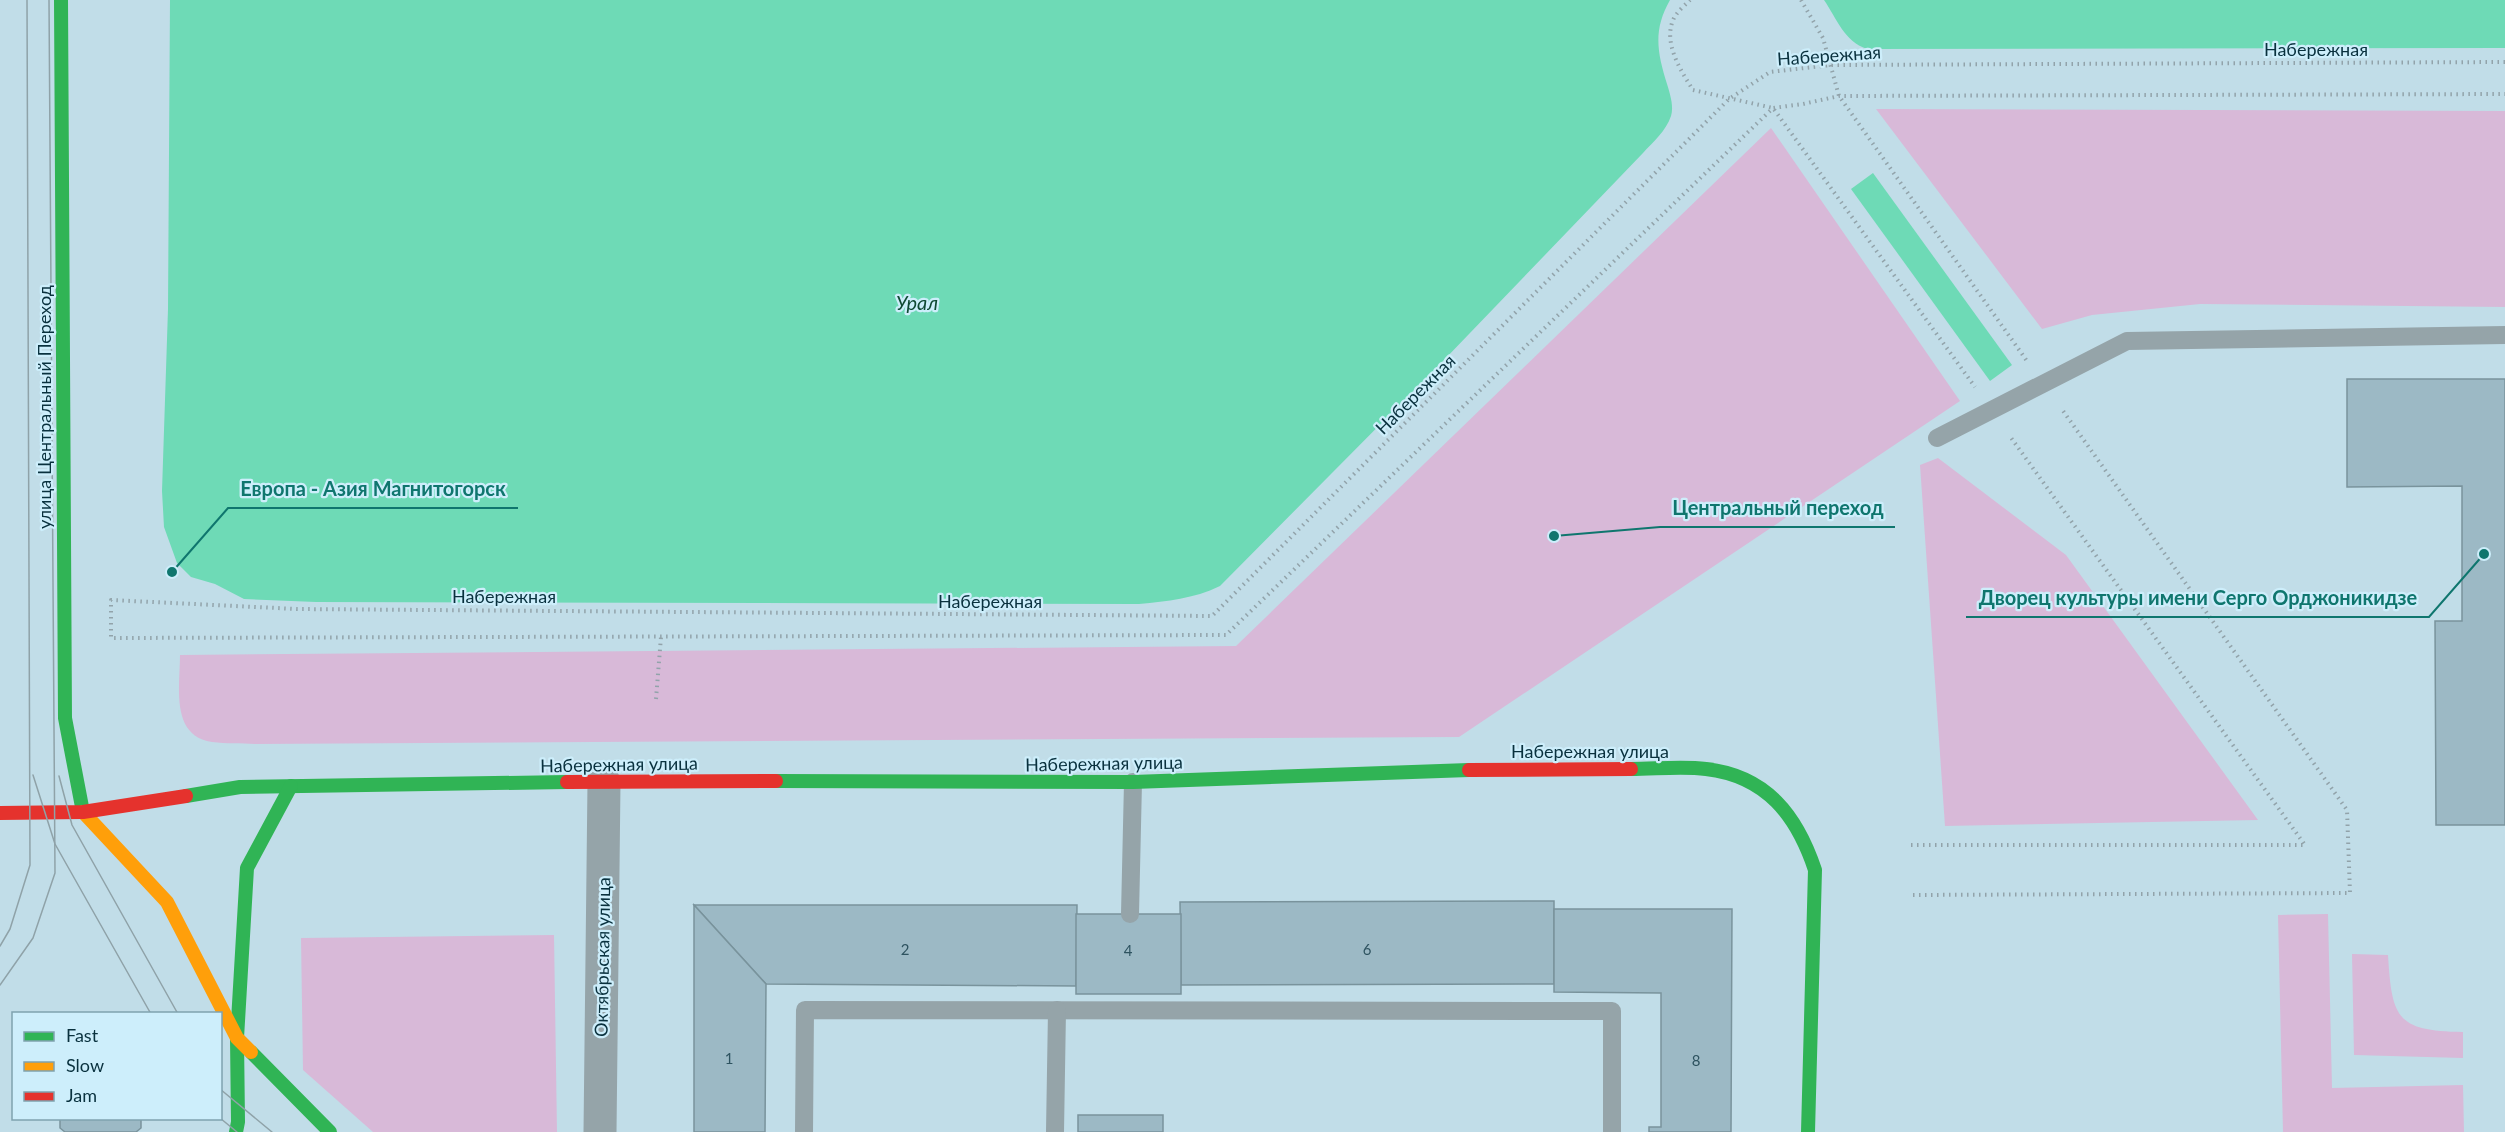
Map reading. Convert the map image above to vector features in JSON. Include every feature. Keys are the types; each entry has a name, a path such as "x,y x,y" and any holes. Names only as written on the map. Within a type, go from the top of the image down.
{"street":[{"name":"улица Центральный Переход","path":"61,0 65,718 83,812"},
{"name":"Набережная улица","path":"0,813 83,812 240,787 604,782 1133,782 1438,770 1706,769 1728,772 1755,783 1785,807 1807,841 1815,870 1808,1132"},
{"name":"Октябрьская улица","path":"600,1132 604,782"},
{"path":"236,1132 238,1122 237,1038 247,867 291,786"},
{"path":"83,812 167,902 237,1038 330,1132"}],"lane":[{"path":"1937,438 2127,341 2505,335"},
{"path":"1130,914 1133,782"},
{"path":"804,1132 805,1010 1057,1010 1129,1002 1612,1011 1612,1132"},
{"path":"1055,1132 1057,1010"}],"path":[{"path":"1690,0 1674,18 1671,40 1677,65 1693,90 1773,108 1839,96 2505,94"},
{"path":"1801,0 1823,38 1839,96 2347,810 2350,893 1912,894"},
{"name":"Набережная","path":"1773,108 1226,635 111,638 111,600 297,609 1212,616 1729,99 1770,72 1831,65 2505,62"},
{"path":"1773,108 2305,845 1911,845"},
{"path":"656,699 661,637"}],"shaded area":[{"path":"1876,109 2505,111 2505,307 2200,304 2092,315 2042,329"},
{"path":"1771,128 1960,401 1459,737 255,744 217,743 199,738 189,730 183,720 179,695 180,655 1236,646"},
{"path":"1938,458 2066,555 2258,820 1945,826 1920,465"},
{"path":"2328,914 2332,1088 2463,1085 2464,1132 2283,1132 2278,915"},
{"path":"554,935 557,1132 373,1132 303,1070 301,938"},
{"path":"2352,954 2388,955 2392,993 2402,1017 2411,1024 2424,1028 2463,1032 2463,1058 2354,1055"}],"water":[{"name":"Урал","path":"170,0 1670,0 1661,21 1658,41 1672,112 1666,127 1655,140 1444,360 1220,586 1200,594 1139,604 316,602 244,599 215,584 191,577 177,563 164,527 162,491 168,309"},
{"path":"1824,0 2505,0 2505,48 1867,49 1852,41"},
{"path":"1873,173 2012,365 1990,381 1851,189"}],"building":[{"path":"2347,379 2505,379 2505,825 2436,825 2435,621 2462,621 2462,486 2347,487"},
{"path":"1554,901 1554,984 1181,985 1180,902"},
{"path":"694,905 1077,905 1076,986 766,984"},
{"path":"694,905 766,984 765,1132 694,1132"},
{"path":"1554,909 1732,909 1731,1132 1649,1132 1649,1127 1661,1127 1661,993 1554,992"},
{"path":"1076,914 1181,914 1181,994 1076,994"},
{"path":"1078,1115 1163,1115 1163,1132 1078,1132"},
{"path":"60,1120 141,1120 141,1128 136,1132 65,1132 60,1128"}],"tram line":[{"path":"0,946 10,929 30,865 27,0"},
{"path":"0,985 33,938 55,873 49,0"},
{"path":"33,775 55,844 150,1012"},
{"path":"59,776 72,825 177,1012"},
{"path":"222,1091 272,1132"},
{"path":"222,1120 237,1132"}],"traffic: fast":[{"path":"61,0 65,718 83,812"},
{"path":"1631,769 1706,769 1746,780 1777,802 1789,816 1808,850 1815,870 1808,1132"},
{"path":"776,781 1133,782 1469,770"},
{"path":"186,796 240,787 567,782"},
{"path":"236,1132 238,1122 237,1038 247,868 291,786"},
{"path":"251,1052 330,1132"}],"traffic: slow":[{"path":"83,812 167,902 237,1038 251,1052"}],"traffic: jam":[{"path":"1469,770 1631,769"},
{"path":"567,782 776,781"},
{"path":"0,813 83,812 186,796"}],"place":[{"name":"Центральный переход","path":"1554,536"},
{"name":"Дворец культуры имени Серго Орджоникидзе","path":"2484,554"},
{"name":"Европа - Азия Магнитогорск","path":"172,572"}]}
